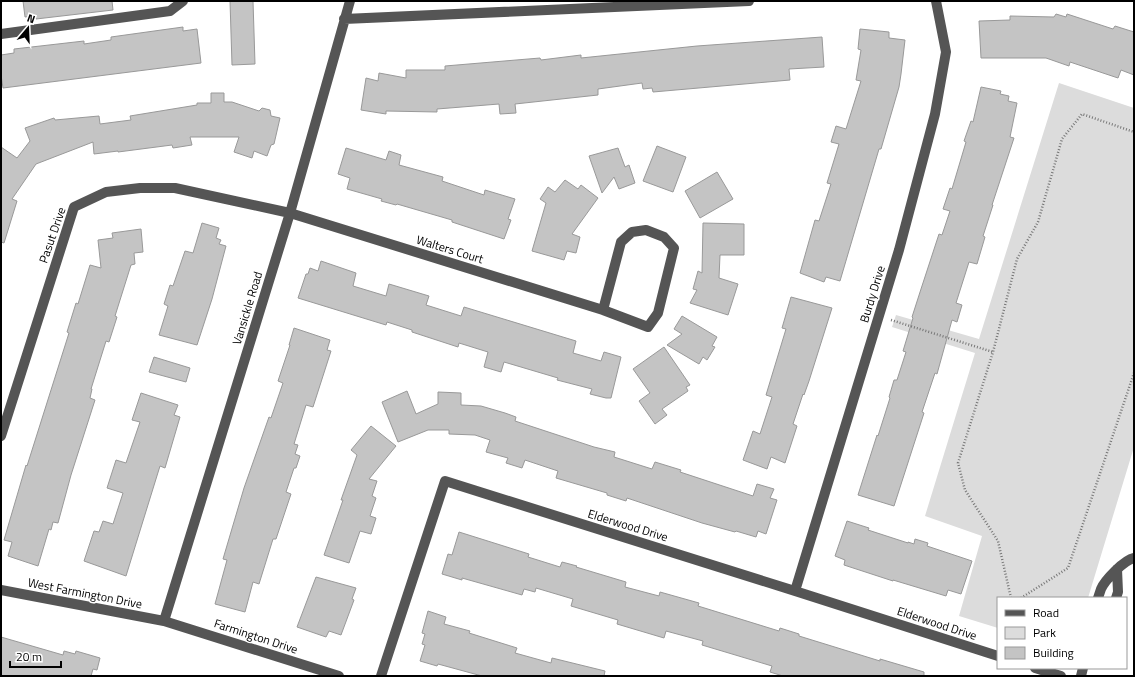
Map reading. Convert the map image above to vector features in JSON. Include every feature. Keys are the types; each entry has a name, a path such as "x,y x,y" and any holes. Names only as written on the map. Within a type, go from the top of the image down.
{"street":[{"path":"1,34 170,11 183,1"},
{"name":"Vansickle Road","path":"164,621 290,212 350,1"},
{"path":"344,19 749,1"},
{"name":"Burdy Drive","path":"795,591 899,250 935,114 946,52 936,1"},
{"name":"Pasut Drive","path":"1,436 74,207 106,192 140,188 175,188 290,212"},
{"name":"Walters Court","path":"290,212 603,310 648,327 658,313 674,248 664,236 646,230 632,232 621,242 603,310"},
{"name":"Elderwood Drive","path":"381,676 445,481 997,656"},
{"path":"1098,597 1101,588 1117,569 1134,558"},
{"path":"1116,597 1118,592 1117,569"},
{"name":"West Farmington Drive","path":"1,590 164,621"},
{"name":"Farmington Drive","path":"164,621 339,676"},
{"path":"1038,669 1061,676"}],"path":[{"path":"1011,597 998,541 965,490 958,463 994,352 1017,259 1038,222 1062,139 1082,114 1134,132"},
{"path":"879,317 994,352"},
{"path":"1023,597 1068,568 1134,373"}],"green space":[{"path":"1059,83 1134,108 1134,447 1088,597 997,597 997,628 959,616 982,536 925,516 975,353 892,327 896,315 979,339"}],"building":[{"path":"23,1 112,1 113,10 36,19 35,16 25,17"},
{"path":"230,1 253,1 255,64 232,65"},
{"path":"1056,14 1066,17 1067,14 1113,29 1115,26 1134,32 1134,75 1121,70 1118,78 1070,62 1069,66 1046,58 981,58 979,21 1010,20 1010,16 1054,17"},
{"path":"183,27 183,31 197,29 201,63 3,88 1,75 1,55 14,53 14,49 84,41 84,44 111,40 111,37"},
{"path":"860,29 889,32 889,38 905,40 901,74 899,87 881,149 879,149 840,281 826,277 824,282 800,273 815,220 819,221 831,184 827,183 839,144 831,142 836,126 846,129 861,81 856,80 861,50 858,49"},
{"path":"822,37 824,67 789,69 790,80 653,92 652,88 643,89 642,83 598,89 598,95 515,104 516,113 500,114 499,104 437,109 437,112 386,111 386,114 361,110 366,78 378,81 379,73 406,78 406,70 445,70 445,66 540,58 541,60 581,55 581,58 697,46"},
{"path":"981,87 1001,91 1000,94 1009,96 1008,101 1017,103 1010,137 1014,138 992,205 977,264 969,262 956,303 962,305 957,322 952,320 937,374 935,373 922,412 924,413 894,506 858,495 890,398 894,380 897,380 906,352 903,351 921,289 939,234 942,235 950,211 943,209 950,188 952,189 966,142 964,141 971,121 973,122"},
{"path":"211,93 224,93 224,102 232,102 259,111 262,108 270,110 271,116 280,118 274,144 271,145 267,156 254,151 252,158 234,152 239,137 190,137 192,145 173,148 172,145 94,154 93,142 36,164 12,199 17,201 4,243 1,242 1,147 17,158 30,141 25,128 54,118 55,120 99,116 100,124 131,120 130,116 197,105 197,103 211,103"},
{"path":"657,146 686,157 673,192 643,181"},
{"path":"346,148 386,160 389,151 401,155 399,165 443,177 442,181 484,195 485,190 515,199 508,219 511,220 504,239 452,222 452,220 397,204 381,201 382,199 347,189 350,178 338,174"},
{"path":"618,148 625,167 629,165 635,183 619,189 614,177 602,193 589,156"},
{"path":"717,172 733,199 700,218 685,191"},
{"path":"565,180 578,189 581,185 598,198 572,234 580,237 576,253 567,251 564,260 532,251 546,203 540,199 548,187 555,192"},
{"path":"202,223 219,228 216,238 221,240 219,244 226,246 212,299 197,345 159,335 168,306 164,304 170,285 173,286 185,251 193,253"},
{"path":"703,223 744,224 744,255 720,255 719,278 738,284 728,315 690,303 697,290 693,289 698,271 702,273"},
{"path":"141,229 143,252 134,253 135,264 131,265 115,316 117,317 109,342 106,341 91,389 90,398 95,400 71,475 58,523 53,522 51,530 49,529 38,566 8,556 12,542 4,540 26,465 27,466 69,333 67,332 76,303 78,304 90,265 101,268 98,240 113,238 112,233"},
{"path":"321,261 356,273 353,286 386,296 389,284 429,296 426,305 461,316 464,307 576,341 573,353 601,361 604,352 621,357 611,398 590,394 592,389 557,380 558,378 504,362 501,372 484,367 488,352 459,343 458,347 387,322 386,325 298,298 306,274 308,274 310,268 318,271"},
{"path":"791,297 832,308 809,381 793,424 797,426 785,463 771,457 767,469 743,460 753,431 760,434 772,397 766,395 786,329 782,328"},
{"path":"682,316 717,337 712,346 715,347 707,360 703,357 699,364 667,345 682,334 674,329"},
{"path":"294,328 330,340 327,350 331,351 313,407 306,405 294,444 298,445 295,454 300,456 296,468 294,468 286,492 291,494 276,539 273,539 259,584 253,582 245,612 215,604 227,560 223,559 244,488 269,417 271,418 283,383 278,381"},
{"path":"664,347 690,385 686,387 688,391 662,409 667,415 655,424 639,401 650,393 633,369"},
{"path":"154,357 190,368 186,382 149,372"},
{"path":"407,391 416,414 438,404 438,392 461,393 461,405 481,406 505,413 516,417 515,421 594,447 615,452 614,457 652,469 655,462 681,470 680,472 753,496 757,484 774,489 770,498 777,500 766,534 758,531 756,537 702,523 627,498 626,501 607,495 607,493 556,478 558,471 525,460 522,468 506,463 508,458 486,452 490,440 475,435 449,434 449,430 428,430 398,442 382,402"},
{"path":"141,393 178,405 174,415 180,417 165,468 160,466 126,576 84,561 94,531 99,532 103,521 113,524 123,493 107,488 116,460 126,463 140,422 132,420"},
{"path":"371,426 396,446 369,479 377,481 372,496 376,498 370,516 376,518 371,534 360,531 349,563 324,555 357,455 351,450"},
{"path":"847,521 869,528 868,530 908,543 914,544 915,539 928,543 927,546 972,561 961,594 948,590 946,596 844,565 845,560 835,556"},
{"path":"459,532 529,554 528,557 560,567 562,562 626,582 625,587 659,596 660,592 699,603 698,606 779,631 780,628 799,634 799,636 880,661 880,659 924,672 924,676 783,676 770,672 772,666 702,645 703,641 666,631 664,638 617,624 618,620 571,606 573,599 536,588 535,592 524,589 522,595 462,578 462,580 442,574 448,554 452,555"},
{"path":"316,577 356,588 352,599 354,600 341,635 329,631 326,637 297,627"},
{"path":"428,611 446,617 444,624 470,631 469,633 517,648 515,653 551,663 552,658 605,671 604,676 482,676 438,664 437,666 420,661 425,645 422,644 425,634 422,633"},
{"path":"1,637 63,655 64,651 75,654 76,651 100,658 97,670 93,669 91,676 1,676"}]}
